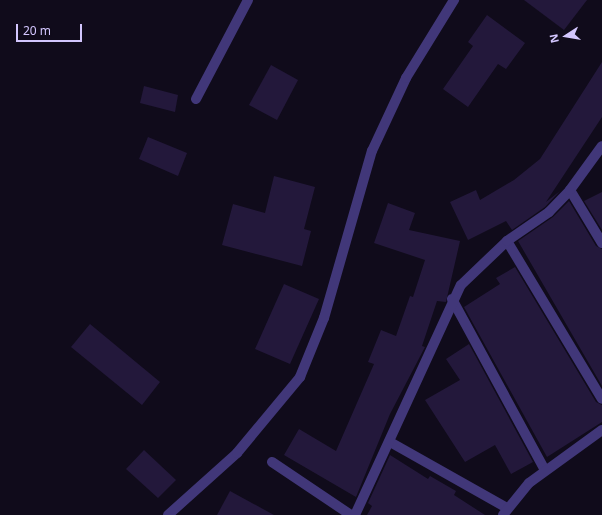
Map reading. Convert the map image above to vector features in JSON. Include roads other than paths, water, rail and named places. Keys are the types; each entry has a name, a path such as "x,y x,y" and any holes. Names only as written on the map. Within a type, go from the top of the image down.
{"street":[{"path":"196,99 248,0"},
{"path":"168,515 237,453 300,377 324,318 372,151 406,78 454,0"},
{"path":"355,515 390,442 452,299 476,268 507,241 549,212 570,190 602,146"},
{"path":"570,190 602,243"},
{"path":"507,241 602,399"},
{"path":"452,299 545,470"},
{"path":"390,442 505,511 545,470 602,430"},
{"path":"272,462 351,515"}]}
